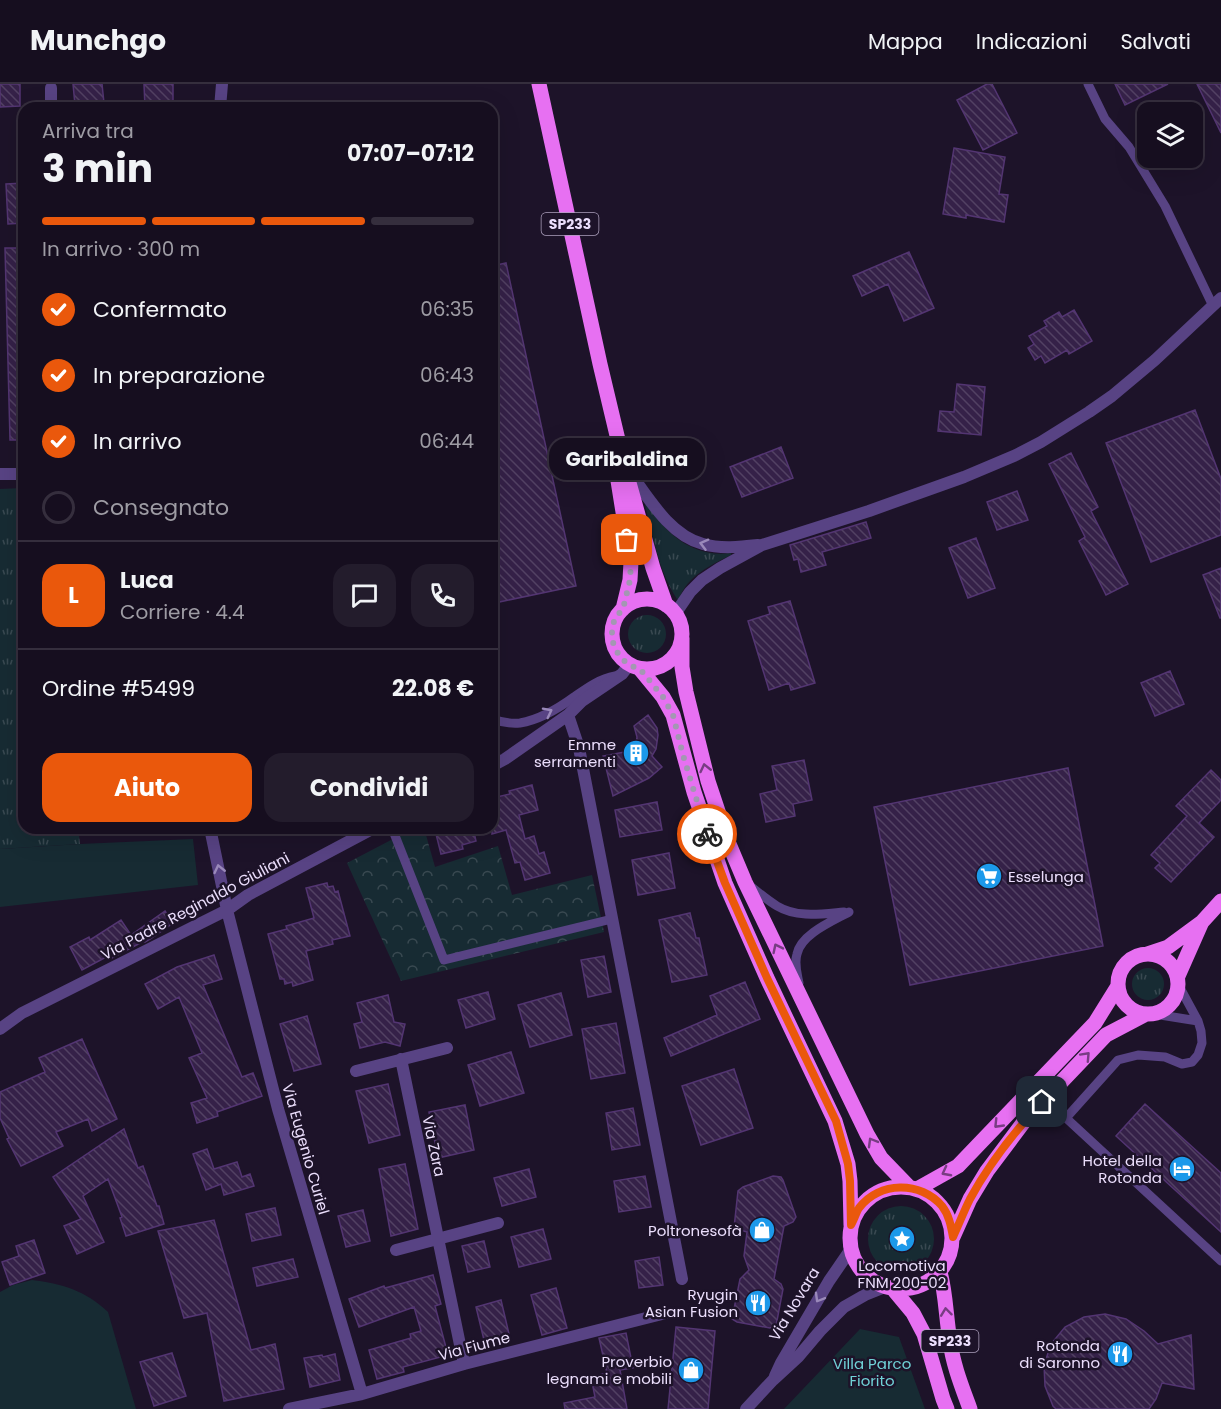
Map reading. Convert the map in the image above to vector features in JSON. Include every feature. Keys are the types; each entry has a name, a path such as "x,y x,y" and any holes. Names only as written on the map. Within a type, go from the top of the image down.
{"main road":[{"name":"SP233","path":"539,84 624,465 653,568 671,610 679,621 686,692 708,781 729,844 745,882 867,1134 881,1158 913,1188 931,1196 942,1207 950,1221 953,1237"},
{"name":"SP233","path":"600,364 631,562 630,580 623,609 615,618 612,628 615,649 630,669 663,697 673,715 694,792 725,883 767,978 836,1121 848,1164 851,1249 857,1265 869,1278 889,1288 914,1312 924,1334 947,1409"},
{"path":"623,609 633,602 644,599 656,600 671,610"},
{"path":"630,669 652,669 663,665 672,658 682,638"},
{"path":"1149,1015 1127,1006 1121,997 1118,986 1122,969 1128,961 1137,956 1168,947 1202,922 1221,901"},
{"path":"889,1288 910,1288 927,1283 940,1272 947,1262 953,1237 970,1199 987,1171 1026,1119 1106,1035 1163,1011 1171,1005 1177,996 1179,981 1202,922"},
{"path":"1147,954 1157,955 1167,960 1174,967 1179,981"},
{"path":"851,1225 859,1208 873,1195 890,1188 913,1188 958,1166 1095,1023 1118,986"},
{"name":"SP233","path":"940,1272 944,1286 950,1344 957,1374 970,1409"}],"street":[{"path":"220,102 222,84"},
{"path":"51,88 51,102"},
{"path":"671,610 702,580 762,545 869,511 964,477 1016,454 1065,427 1134,378 1217,302"},
{"path":"624,465 664,518 687,538 716,546 762,545"},
{"path":"0,474 18,474"},
{"path":"498,763 630,669"},
{"path":"568,715 579,748 682,1279"},
{"name":"Via Eugenio Curiel","path":"211,834 226,910 278,1109 362,1394"},
{"name":"Via Padre Reginaldo Giuliani","path":"0,1029 22,1012 226,910 248,895 363,834"},
{"path":"356,1071 447,1048"},
{"name":"Via Zara","path":"401,1059 464,1364"},
{"path":"396,1250 498,1223"},
{"name":"Via Novara","path":"773,1380 780,1363 851,1249"},
{"name":"Via Novara","path":"746,1409 773,1380 789,1367 844,1306 889,1288"},
{"name":"Via Fiume","path":"289,1409 362,1394 464,1364 666,1313"}],"lane":[{"path":"1088,84 1105,119 1129,147 1165,206 1217,302"},
{"path":"498,721 519,723 533,719 573,698 590,685 630,669"},
{"path":"394,834 444,960 612,919"},
{"path":"745,882 778,907 794,912 812,915 849,912 819,928 802,942 797,952 796,966 803,1003"},
{"path":"1179,981 1202,1031 1202,1043 1198,1055 1192,1062 1182,1064 1165,1057 1138,1055 1118,1060 1066,1118 1221,1261"},
{"path":"1149,1015 1198,1021"}],"green space":[{"path":"18,488 18,834 79,834 80,844 0,849 0,489"},
{"path":"645,505 682,542 704,552 731,553 694,578 679,599 661,566"},
{"path":"647,615 660,621 666,634 660,647 647,653 634,647 628,634 634,621"},
{"path":"403,834 426,834 435,867 498,846 512,895 592,875 604,932 401,981 347,863"},
{"path":"193,839 198,885 0,907 0,849"},
{"path":"1148,968 1159,973 1164,984 1159,995 1148,1000 1137,995 1132,984 1137,973"},
{"path":"895,1206 907,1206 919,1211 929,1221 934,1239 932,1252 919,1267 907,1272 895,1272 883,1267 873,1257 868,1245 868,1233 873,1221 883,1211"},
{"path":"32,1280 73,1289 91,1298 108,1312 136,1409 0,1409 0,1292 13,1285"},
{"name":"Villa Parco Fiorito","path":"860,1329 899,1337 925,1409 784,1409"}],"building":[{"path":"0,84 20,84 18,106 0,107"},
{"path":"73,84 102,84 104,102 75,102"},
{"path":"144,84 173,84 173,102 145,102"},
{"path":"987,84 992,84 1017,133 983,150 957,100"},
{"path":"1115,84 1168,84 1125,105"},
{"path":"1197,84 1221,84 1221,133"},
{"path":"954,148 1005,157 999,194 1008,195 1004,222 966,215 966,218 943,214"},
{"path":"18,183 18,223 8,224 6,184"},
{"path":"5,248 18,248 18,440 10,440"},
{"path":"909,252 934,308 904,321 888,284 862,296 853,276"},
{"path":"506,263 576,586 499,602 498,597 498,265"},
{"path":"1074,310 1092,341 1069,354 1067,350 1045,363 1041,356 1035,360 1028,348 1034,344 1029,336 1047,326 1044,321 1059,312 1062,317"},
{"path":"957,384 985,387 981,435 938,431 940,411 954,412"},
{"path":"1195,410 1221,479 1221,535 1151,562 1106,443"},
{"path":"781,447 793,478 742,497 730,467"},
{"path":"1071,453 1098,507 1091,511 1128,584 1106,595 1079,541 1085,537 1049,464"},
{"path":"1017,491 1028,520 997,530 987,502"},
{"path":"866,522 871,538 822,552 826,565 801,572 798,559 794,560 790,545"},
{"path":"976,538 995,588 968,598 949,548"},
{"path":"1221,568 1221,618 1220,618 1203,575"},
{"path":"790,601 815,683 791,690 789,683 769,690 748,621 770,614 768,607"},
{"path":"1170,671 1184,704 1155,716 1141,683"},
{"name":"Emme serramenti","path":"648,715 657,728 658,735 656,749 652,756 662,767 649,778 613,796 603,756 635,750 637,737 634,726"},
{"path":"804,760 812,800 793,804 795,816 766,822 760,794 777,790 772,766"},
{"name":"Esselunga","path":"1068,768 1103,946 910,985 874,807"},
{"path":"1211,770 1221,780 1221,800 1199,823 1214,837 1171,882 1155,868 1160,863 1151,855 1187,816 1176,806"},
{"path":"532,785 538,810 519,815 525,839 534,836 539,854 544,852 550,873 525,880 520,862 515,863 506,830 498,832 498,797 510,794 509,791"},
{"path":"657,802 662,830 620,837 615,810"},
{"path":"436,834 474,834 476,841 462,845 463,849 441,854"},
{"path":"669,853 675,888 638,895 632,860"},
{"path":"327,883 328,887 333,886 335,892 338,891 350,936 332,940 333,944 306,951 313,980 293,986 292,982 285,984 284,979 280,979 268,934 314,918 306,888"},
{"path":"165,911 173,923 145,942 110,959 108,956 82,970 70,947 89,937 90,940 121,920 131,935"},
{"path":"690,913 696,938 699,938 707,975 672,982 659,920"},
{"path":"214,955 222,979 203,985 242,1077 253,1073 262,1096 217,1112 218,1116 197,1123 191,1103 207,1098 189,1058 202,1053 179,997 158,1009 145,984 177,967"},
{"path":"604,956 611,992 588,997 581,960"},
{"path":"745,982 760,1019 671,1056 664,1038 717,1015 710,996"},
{"path":"488,992 495,1019 466,1028 458,1000"},
{"path":"561,993 572,1035 530,1047 518,1005"},
{"path":"388,995 394,1022 405,1024 400,1046 385,1042 360,1048 354,1024 362,1022 357,1003"},
{"path":"307,1016 321,1064 294,1071 280,1024"},
{"path":"616,1023 625,1073 591,1079 582,1029"},
{"path":"82,1039 117,1119 92,1131 88,1119 56,1132 63,1146 21,1166 7,1139 9,1138 0,1118 0,1092 45,1072 39,1058"},
{"path":"511,1052 524,1093 480,1106 468,1065"},
{"path":"734,1069 753,1128 701,1145 682,1086"},
{"path":"388,1084 400,1135 369,1143 356,1091"},
{"path":"1145,1104 1221,1173 1221,1232 1116,1136"},
{"path":"465,1105 474,1150 438,1158 429,1112"},
{"path":"633,1108 640,1145 612,1150 606,1113"},
{"path":"124,1129 138,1168 143,1166 164,1224 126,1236 120,1218 122,1217 108,1179 83,1196 104,1242 77,1254 64,1226 81,1219 53,1177"},
{"path":"207,1149 214,1169 237,1162 242,1177 250,1174 254,1186 224,1195 221,1184 206,1190 193,1154"},
{"path":"405,1164 418,1229 391,1236 379,1169"},
{"path":"529,1169 536,1197 502,1206 494,1178"},
{"path":"645,1176 651,1207 619,1212 614,1181"},
{"name":"Poltronesofà","path":"773,1176 781,1177 783,1180 796,1217 793,1222 784,1226 774,1279 781,1284 783,1289 776,1326 770,1328 732,1319 740,1279 749,1270 744,1256 747,1232 734,1228 738,1191"},
{"path":"275,1208 281,1235 252,1241 246,1214"},
{"path":"363,1210 370,1241 346,1247 338,1216"},
{"path":"214,1220 251,1350 275,1344 284,1389 224,1401 207,1313 184,1318 158,1231"},
{"path":"543,1229 551,1259 519,1267 511,1237"},
{"path":"34,1240 45,1273 10,1285 2,1262 19,1256 16,1246"},
{"path":"484,1241 490,1267 468,1272 462,1246"},
{"path":"659,1257 663,1285 639,1288 635,1261"},
{"path":"293,1259 298,1277 257,1286 253,1268"},
{"path":"433,1275 441,1304 435,1306 448,1355 403,1367 404,1372 377,1379 369,1350 411,1338 410,1334 421,1331 414,1307 359,1327 349,1299 384,1286 385,1288"},
{"path":"556,1288 567,1328 542,1335 531,1295"},
{"path":"501,1300 509,1334 484,1340 476,1307"},
{"name":"Rotonda di Saronno","path":"1105,1314 1126,1319 1158,1344 1191,1335 1194,1389 1162,1383 1149,1409 1056,1409 1045,1386 1044,1365 1051,1344 1065,1327 1084,1317"},
{"name":"Proverbio legnami e mobili","path":"676,1327 715,1331 708,1409 668,1409"},
{"path":"626,1333 633,1368 620,1370 627,1409 565,1409 564,1403 595,1397 591,1377 607,1373 599,1338"},
{"path":"172,1353 186,1396 154,1406 140,1362"},
{"path":"335,1354 340,1380 310,1387 304,1358"}],"way so far":[{"path":"627,540 631,562 630,580 623,609 615,618 612,639 621,658 629,665 640,669 663,697 673,715 707,834"}],"place":[{"name":"Garibaldina","path":"627,540"},
{"name":"Emme serramenti","path":"636,753"},
{"name":"Esselunga","path":"989,876"},
{"name":"Hotel della Rotonda","path":"1182,1169"},
{"name":"Poltronesofà","path":"762,1230"},
{"name":"Locomotiva FNM 200-02","path":"902,1239"},
{"name":"Ryugin Asian Fusion","path":"758,1303"},
{"name":"Rotonda di Saronno","path":"1120,1354"},
{"name":"Proverbio legnami e mobili","path":"691,1370"}],"route":[{"path":"707,834 725,883 767,978 836,1121 848,1164 851,1225 859,1208 873,1195 890,1188 909,1187 931,1196 942,1207 950,1221 953,1237 970,1199 987,1171 1026,1119 1042,1102"}]}
